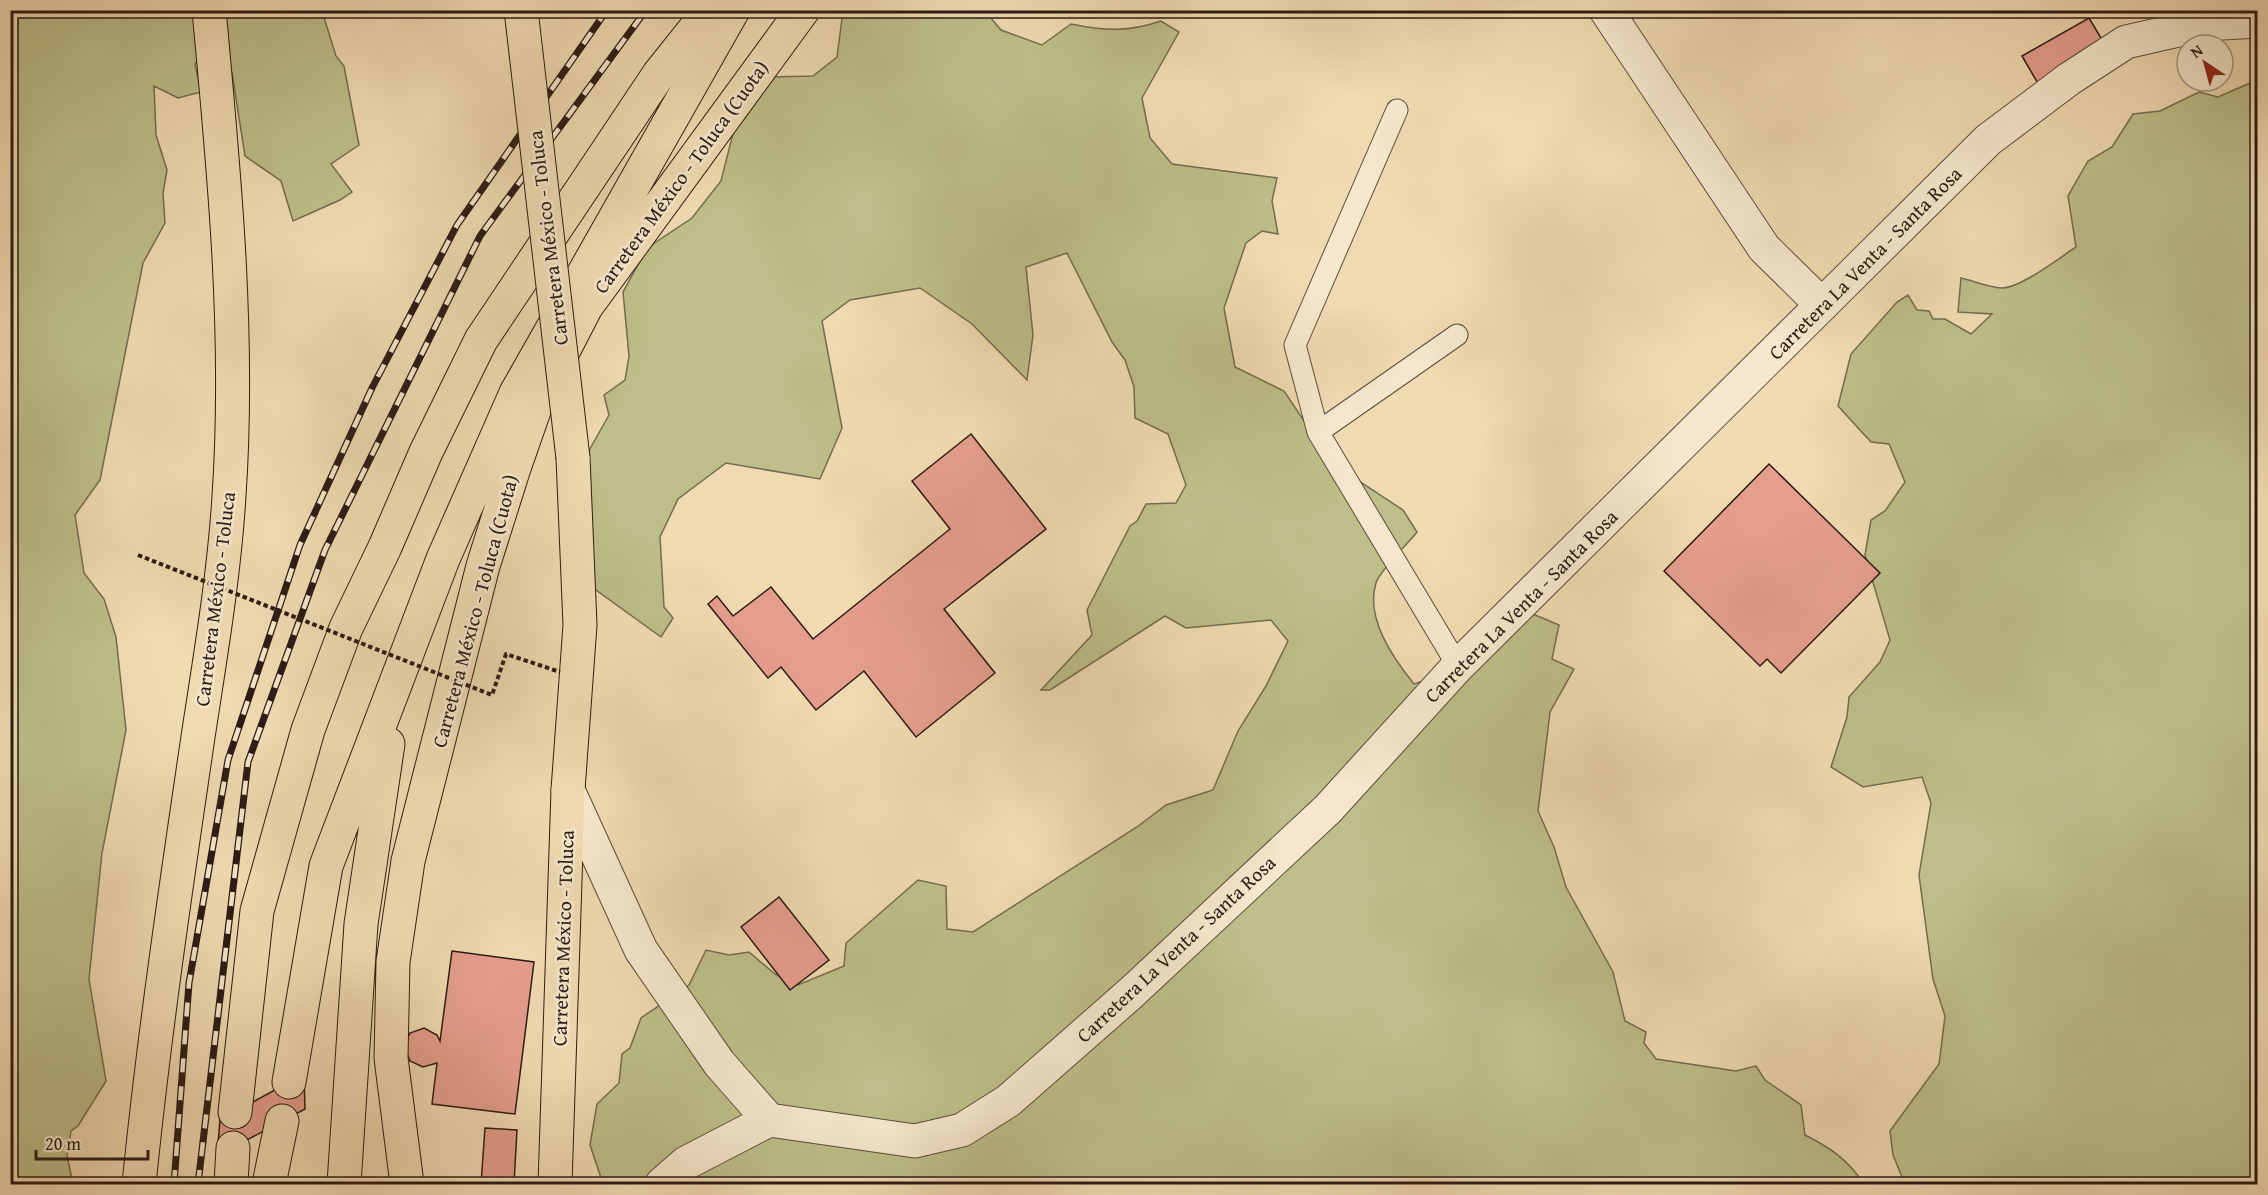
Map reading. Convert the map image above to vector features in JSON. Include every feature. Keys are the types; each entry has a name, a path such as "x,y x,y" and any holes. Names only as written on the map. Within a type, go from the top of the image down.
{"main road":[{"name":"Carretera México - Toluca","path":"139,1185 150,1072 216,616 230,498 231,321 221,145 209,10"},
{"name":"Carretera México - Toluca","path":"521,10 573,458 580,625 568,790 555,1185"},
{"path":"235,1112 257,911 308,730 346,628 385,547 426,452 481,340 659,74 710,10"},
{"path":"289,1082 326,866 443,559 516,393 733,10"},
{"name":"Carretera México - Toluca (Cuota)","path":"407,1185 391,1058 393,962 405,883 483,566 514,468 537,402 586,307 803,10"},
{"path":"344,1185 361,924 398,682"},
{"path":"269,1185 282,1121"},
{"path":"348,1137 352,1185"},
{"path":"231,1185 233,1148"}],"street":[{"path":"1606,10 1764,248 1822,305"},
{"name":"Carretera La Venta - Santa Rosa","path":"769,1120 915,1141 962,1130 1008,1101 1131,993 1328,809 1458,666 1989,140 2069,79 2126,42 2205,24 2258,21"},
{"path":"568,790 642,950 720,1063 769,1120 686,1163 662,1185"}],"lane":[{"path":"1397,111 1295,345 1318,432 1458,666"},
{"path":"1318,432 1457,334"}],"path":[{"path":"138,555 492,695 506,654 560,672"}],"green space":[{"path":"10,11 322,11 336,56 344,66 359,145 331,164 352,192 340,200 293,221 281,181 245,156 232,73 212,43 195,64 201,92 178,98 154,86 156,135 167,170 163,193 165,223 143,263 100,480 75,515 84,573 104,599 116,637 126,730 102,853 89,979 106,1081 78,1126 71,1131 67,1155 73,1184 11,1184"},
{"path":"843,11 985,11 1001,30 1042,45 1071,24 1117,29 1161,21 1179,32 1142,98 1150,138 1172,164 1277,178 1272,201 1278,234 1262,231 1246,243 1224,308 1235,367 1284,391 1333,464 1403,510 1417,532 1388,564 1376,583 1374,610 1390,650 1414,684 1448,673 1526,611 1559,625 1552,659 1574,669 1550,712 1538,811 1554,847 1566,887 1613,972 1625,1021 1646,1032 1644,1043 1656,1059 1736,1071 1756,1066 1765,1080 1801,1105 1805,1135 1838,1155 1864,1184 603,1184 590,1145 597,1104 619,1083 622,1054 630,1048 641,1018 689,985 706,950 729,955 749,952 775,974 798,985 844,966 846,943 918,880 946,886 947,929 973,932 1137,827 1166,805 1213,790 1238,731 1266,686 1288,641 1271,620 1186,628 1165,616 1050,690 1041,690 1092,635 1087,610 1130,526 1137,521 1146,504 1176,503 1186,485 1168,434 1135,418 1134,387 1125,360 1112,342 1067,253 1026,267 1033,335 1027,380 972,324 920,288 850,300 822,321 842,428 820,479 726,463 678,499 660,537 664,607 673,618 661,637 585,582 582,463 609,415 604,395 625,380 629,356 623,292 647,248 692,218 721,181 743,94 768,77 813,76 837,57"},
{"path":"2257,80 2257,1184 1905,1184 1893,1155 1890,1131 1939,1064 1945,1016 1933,979 1919,875 1931,803 1922,777 1863,787 1831,767 1847,717 1849,697 1880,662 1890,640 1865,555 1871,520 1885,511 1905,482 1889,444 1871,442 1838,406 1851,354 1897,302 1908,295 1917,310 1929,311 1933,319 1945,319 1971,334 1992,314 1958,312 1961,278 1993,287 2011,286 2050,265 2076,247 2068,196 2088,161 2112,147 2133,114 2160,111 2197,93 2218,97 2235,93 2235,90"}],"building":[{"path":"2089,18 2107,48 2040,87 2022,56"},
{"path":"971,434 1046,529 944,609 995,673 916,737 864,671 816,710 781,667 768,678 708,604 717,596 733,616 771,587 813,639 950,529 912,481"},
{"path":"1769,464 1880,573 1781,673 1767,659 1760,666 1664,571"},
{"path":"779,897 829,960 790,990 741,927"},
{"path":"452,951 534,962 515,1114 432,1104 437,1063 423,1067 410,1061 404,1046 410,1033 424,1028 437,1035 440,1041"},
{"path":"304,1074 305,1109 217,1156 220,1120"},
{"path":"485,1128 517,1130 514,1184 481,1184"}],"railway":[{"path":"174,1184 189,983 228,760 300,545 372,388 457,225 607,10"},
{"path":"198,1184 248,762 325,550 480,236 646,10"}]}
